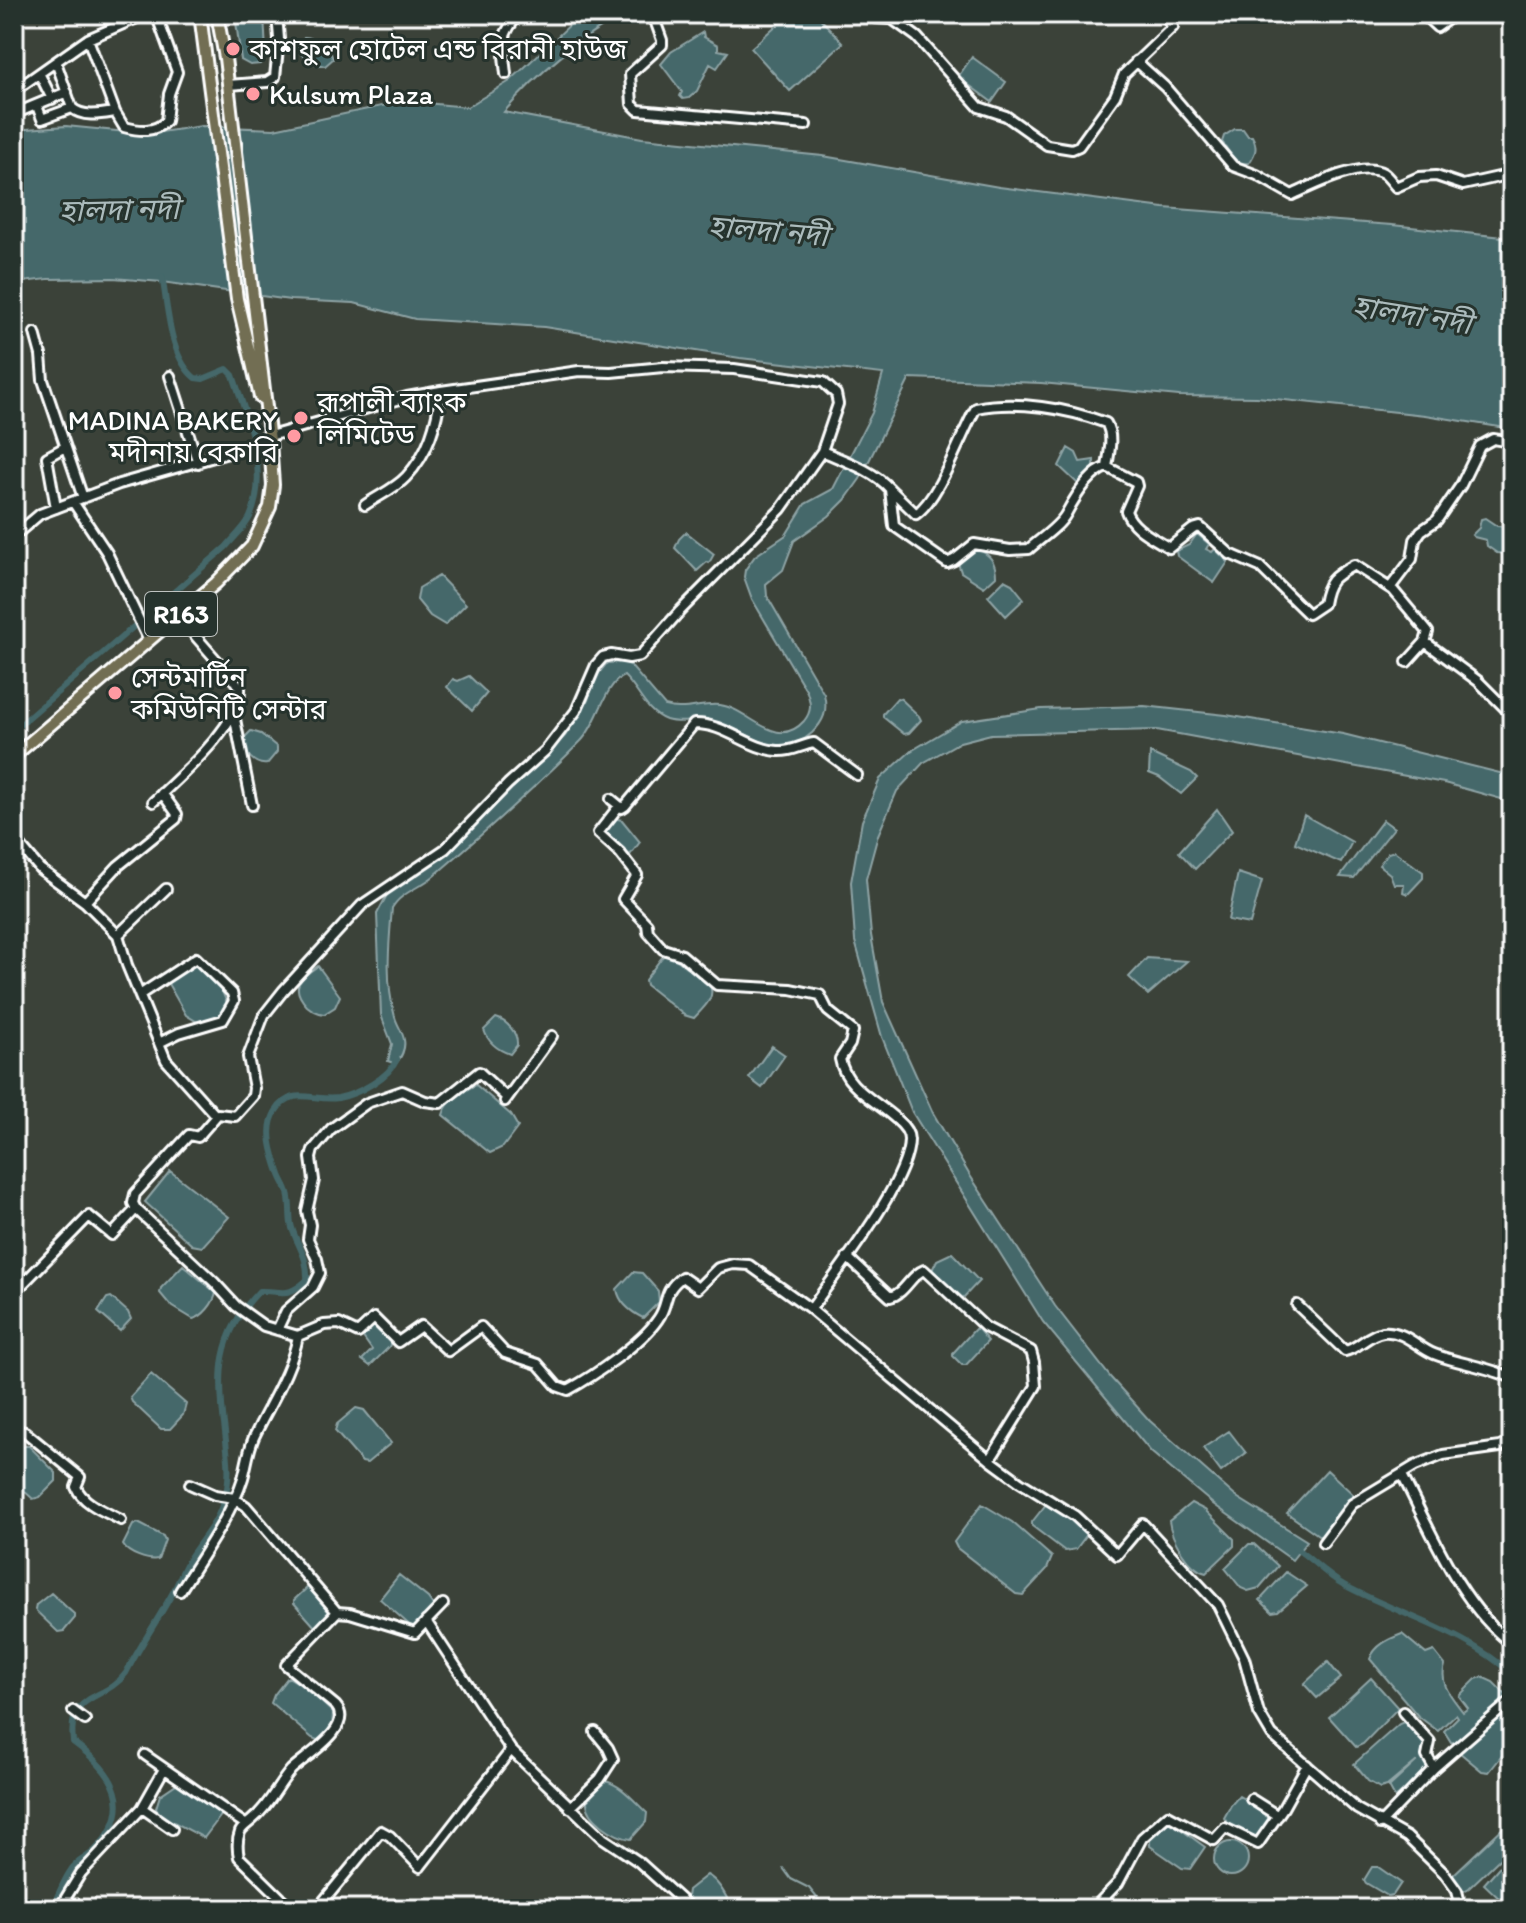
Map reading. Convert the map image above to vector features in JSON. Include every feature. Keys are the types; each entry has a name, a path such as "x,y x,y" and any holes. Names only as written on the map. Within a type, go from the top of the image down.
{"main road":[{"name":"R163","path":"200,14 237,299 269,435"},
{"name":"R163","path":"14,756 234,566 252,546 270,507 273,485 269,435 217,14"}],"street":[{"path":"14,91 88,39 146,14"},
{"path":"88,39 115,112 124,127 137,131 153,130 166,121 169,94 177,72 156,14"},
{"path":"228,85 267,82 275,77 279,39 277,14"},
{"path":"506,74 503,40 509,24 520,14"},
{"path":"653,14 662,45 630,74 632,104 638,110 806,125"},
{"path":"869,14 876,18 892,19 917,37 979,107 1000,113 1037,141 1056,148 1072,149 1079,146 1115,96 1124,74 1173,27 1163,14"},
{"path":"1423,14 1437,27 1455,14"},
{"path":"1136,61 1165,87 1233,166 1257,175 1292,195 1337,175 1373,169 1384,174 1396,187 1419,177 1436,176 1463,185 1512,174"},
{"path":"56,62 76,112 115,112"},
{"path":"40,75 52,99"},
{"path":"14,114 67,92"},
{"path":"37,106 42,119 72,108"},
{"path":"35,333 43,380 78,500 149,641"},
{"path":"14,536 40,514 119,484 198,463 269,435 407,397 441,391 579,371 611,372 663,367 734,369 791,376 823,382 836,394 838,404 822,451 781,509 640,656 603,657 596,665 576,711 545,751 445,849 362,905 264,1015 248,1057 254,1088 251,1099 235,1116 222,1113 198,1137 189,1135 135,1194 133,1203 236,1306 264,1326 298,1336 324,1325 339,1324 358,1333 374,1318 398,1342 421,1326 448,1351 481,1327 505,1353 538,1364 557,1386 568,1390 607,1364 653,1326 663,1312 666,1295 682,1277 698,1288 718,1268 733,1264 749,1265 811,1309 990,1460 1075,1516 1117,1555 1143,1524 1218,1605 1244,1658 1251,1692 1267,1728 1283,1747 1357,1809 1407,1837 1444,1873 1459,1895 1452,1909"},
{"path":"170,376 198,463"},
{"path":"365,505 406,478 420,458 434,434 441,391"},
{"path":"822,451 880,479 916,514 933,495 976,408 990,405 1059,409 1106,423 1110,441 1107,467"},
{"path":"1390,588 1412,559 1415,540 1421,531 1437,520 1461,485 1480,446 1493,439 1512,442"},
{"path":"56,508 47,457 65,447"},
{"path":"890,489 894,526 947,563 974,544 1010,550 1029,549 1066,514 1075,495 1101,468 1107,467 1136,482 1126,511 1129,519 1145,533 1169,548 1200,527 1230,554 1260,567 1308,614 1323,604 1326,585 1354,565 1390,588 1428,632 1425,642 1407,662"},
{"path":"153,802 208,746 234,713 240,699 240,687 178,616"},
{"path":"1425,642 1478,681 1512,715"},
{"path":"234,713 252,805"},
{"path":"611,799 619,806 625,806 694,724 715,726 775,752 793,751 814,743 857,775"},
{"path":"85,902 118,866 176,819 177,814 162,793"},
{"path":"619,806 598,833 620,853 637,875 623,899 647,924 648,932 663,949 682,955 710,980 723,987 791,989 820,995 828,1011 853,1031 850,1044 840,1059 849,1081 904,1126 909,1140 902,1168 875,1219 811,1309"},
{"path":"14,838 40,869 85,902 118,935 166,1060 216,1116"},
{"path":"118,935 166,889"},
{"path":"141,994 196,958 232,993 234,1001 223,1020 179,1033 159,1043"},
{"path":"277,1330 286,1311 313,1287 320,1273 309,1243 307,1211 314,1180 312,1154 322,1139 344,1119 377,1098 402,1091 425,1101 440,1103 479,1072 506,1100 552,1036"},
{"path":"14,1293 89,1216 112,1235 136,1209"},
{"path":"847,1257 890,1297 903,1291 918,1272 924,1270 985,1327 1031,1351 1036,1386 990,1460"},
{"path":"1297,1305 1345,1351 1374,1335 1393,1332 1434,1354 1483,1366 1512,1378"},
{"path":"180,1591 243,1478 254,1438 294,1357 298,1336"},
{"path":"14,1429 25,1432 80,1477 76,1487 79,1494 121,1520"},
{"path":"1323,1543 1352,1504 1433,1457 1500,1447 1512,1441"},
{"path":"1402,1475 1465,1592 1484,1618 1512,1644"},
{"path":"190,1484 220,1496 232,1497 253,1512 337,1612 350,1613 415,1633 443,1604"},
{"path":"292,1909 239,1857 238,1840 245,1824 269,1804 289,1773 331,1737 342,1720 336,1706 286,1665 337,1612"},
{"path":"426,1621 511,1750 603,1838 639,1862 691,1909"},
{"path":"1380,1824 1434,1768 1512,1700"},
{"path":"73,1711 85,1720"},
{"path":"1403,1712 1430,1742 1427,1756 1434,1768"},
{"path":"570,1808 600,1779 613,1759 595,1732"},
{"path":"317,1909 381,1831 390,1836 420,1867 511,1750"},
{"path":"145,1755 245,1824"},
{"path":"1093,1909 1127,1871 1142,1838 1168,1815 1214,1840 1225,1828 1258,1844 1307,1765"},
{"path":"59,1909 81,1873 142,1808 164,1769"},
{"path":"1251,1799 1278,1816"},
{"path":"142,1808 172,1829"}],"water":[{"path":"235,14 264,14 266,53 260,64 250,65 241,60"},
{"name":"হালদা নদী","path":"587,14 625,14 560,57 504,112 642,138 823,156 999,187 1164,208 1392,225 1512,238 1512,429 1425,415 1257,397 1179,396 1041,383 910,378 860,479 829,516 794,541 783,570 766,584 767,596 824,694 826,706 820,724 798,742 785,746 773,745 723,724 666,720 647,706 624,676 617,680 581,741 491,826 392,908 390,990 404,1043 403,1053 396,1064 388,1061 392,1044 381,1015 377,914 388,893 447,853 565,736 588,700 594,679 607,663 630,665 665,706 720,705 773,731 783,732 794,729 807,717 810,707 807,692 752,599 744,577 745,570 755,556 786,535 805,504 833,489 872,413 883,374 740,358 544,327 415,319 354,303 290,300 162,282 113,278 14,283 14,130 66,126 147,134 202,126 274,129 405,101 467,107 510,81 575,20"},
{"path":"789,14 816,14 843,43 790,91 751,48"},
{"path":"703,32 704,37 718,45 718,50 728,52 717,68 710,64 697,91 683,99 680,96 682,92 661,64 671,52"},
{"path":"304,37 322,44 333,59 325,66 313,63 296,50"},
{"path":"972,57 1006,82 992,102 958,77"},
{"path":"1235,129 1243,129 1254,140 1255,150 1249,163 1236,160 1222,142 1224,136"},
{"path":"1068,448 1076,453 1080,462 1094,460 1094,473 1087,483 1077,483 1059,466"},
{"path":"1485,518 1497,526 1508,527 1512,536 1512,554 1497,553 1487,546 1486,540 1472,535 1479,528 1481,519"},
{"path":"686,532 714,554 709,563 697,571 675,548"},
{"path":"1197,534 1209,544 1206,549 1212,552 1215,549 1228,562 1214,583 1177,556 1176,551 1189,545"},
{"path":"976,548 985,553 995,566 996,576 984,587 961,572 958,563 966,552"},
{"path":"439,576 466,604 445,625 430,616 417,600 419,588"},
{"path":"1004,580 1012,584 1024,599 1006,616 988,596"},
{"path":"469,676 487,693 472,711 447,687 453,679 458,681"},
{"path":"897,698 921,720 909,733 904,734 883,717"},
{"path":"1144,706 1226,715 1343,734 1512,776 1512,802 1444,783 1157,730 991,734 960,742 923,763 897,791 878,835 866,879 871,935 883,1002 933,1113 1055,1306 1111,1378 1150,1421 1235,1496 1307,1541 1292,1560 1213,1504 1151,1452 1043,1322 912,1112 882,1037 855,941 851,882 862,821 880,779 911,751 962,721 1041,709"},
{"path":"251,731 261,734 277,747 277,752 267,764 254,761 244,750 241,741"},
{"path":"1150,753 1191,772 1197,778 1181,794 1149,773"},
{"path":"1217,809 1232,831 1195,869 1179,852"},
{"path":"1304,815 1352,842 1341,863 1295,843"},
{"path":"613,818 622,820 640,842 630,855 604,835"},
{"path":"1383,820 1394,828 1354,878 1340,877"},
{"path":"1394,851 1423,872 1423,878 1408,894 1403,892 1404,884 1394,884 1390,874 1379,865 1388,853"},
{"path":"1238,873 1262,881 1250,924 1228,920"},
{"path":"671,955 710,986 710,999 694,1018 684,1015 646,985 645,980 663,956"},
{"path":"1147,958 1187,961 1148,995 1129,977"},
{"path":"194,963 222,991 227,1003 223,1013 204,1026 186,1015 167,982"},
{"path":"318,966 340,996 335,1007 324,1014 307,1006 298,988 302,979"},
{"path":"496,1018 508,1025 516,1036 517,1045 510,1054 494,1045 484,1030"},
{"path":"772,1046 785,1055 762,1088 749,1078"},
{"path":"476,1085 511,1115 518,1127 503,1147 490,1153 443,1115 456,1097"},
{"path":"170,1171 229,1217 202,1247 192,1245 145,1202"},
{"path":"952,1253 979,1281 963,1298 932,1270 937,1260"},
{"path":"183,1265 216,1293 208,1309 193,1319 170,1305 160,1293 161,1288"},
{"path":"633,1272 642,1273 658,1291 659,1302 643,1318 626,1306 617,1289"},
{"path":"111,1297 128,1312 131,1319 120,1331 98,1312"},
{"path":"372,1323 392,1340 370,1366 362,1360 372,1350 360,1333"},
{"path":"975,1329 988,1341 966,1365 962,1365 953,1353"},
{"path":"151,1374 186,1404 183,1415 170,1429 161,1429 130,1397"},
{"path":"356,1408 364,1410 391,1443 367,1463 362,1462 335,1431 337,1424"},
{"path":"1229,1431 1246,1453 1221,1472 1203,1448"},
{"path":"29,1446 56,1473 56,1481 40,1497 33,1499 14,1482 14,1454"},
{"path":"1327,1470 1355,1496 1321,1537 1287,1513"},
{"path":"1047,1503 1074,1519 1088,1533 1076,1549 1065,1551 1032,1526"},
{"path":"1191,1503 1205,1510 1234,1539 1234,1546 1206,1573 1187,1559 1170,1528 1169,1521"},
{"path":"982,1504 1012,1522 1052,1557 1047,1569 1023,1595 1016,1594 957,1548 954,1542"},
{"path":"138,1523 163,1536 165,1540 158,1559 139,1556 123,1545 133,1525"},
{"path":"1249,1544 1254,1544 1278,1566 1259,1588 1248,1591 1241,1588 1225,1568"},
{"path":"1286,1572 1307,1586 1278,1611 1272,1612 1260,1600"},
{"path":"399,1575 428,1598 435,1608 414,1629 380,1599"},
{"path":"308,1587 333,1611 319,1627 315,1627 294,1603"},
{"path":"51,1593 75,1615 64,1631 58,1632 35,1610 36,1605"},
{"path":"1402,1634 1426,1654 1434,1651 1445,1665 1445,1685 1463,1712 1468,1708 1459,1696 1482,1677 1493,1682 1506,1698 1456,1743 1451,1742 1444,1731 1458,1717 1456,1714 1438,1731 1418,1716 1370,1659 1379,1646"},
{"path":"1328,1662 1341,1678 1317,1698 1304,1684"},
{"path":"288,1677 307,1688 333,1713 332,1727 320,1741 312,1738 271,1703"},
{"path":"1371,1678 1398,1708 1363,1744 1356,1747 1329,1717"},
{"path":"1512,1704 1512,1743 1489,1772 1482,1771 1459,1752"},
{"path":"1404,1722 1423,1743 1429,1770 1395,1798 1389,1787 1417,1761 1387,1786 1380,1788 1368,1781 1354,1764"},
{"path":"605,1781 622,1790 647,1813 646,1822 631,1839 603,1826 588,1808 587,1801"},
{"path":"179,1782 222,1814 204,1838 162,1816 156,1808 160,1795"},
{"path":"1239,1796 1272,1815 1256,1837 1229,1825 1224,1818"},
{"path":"1166,1822 1205,1847 1190,1869 1182,1868 1150,1846 1150,1839"},
{"path":"1508,1823 1512,1825 1512,1847 1464,1891 1453,1875"},
{"path":"1231,1842 1243,1847 1248,1859 1243,1871 1231,1876 1219,1871 1214,1859 1219,1847"},
{"path":"1512,1852 1512,1896 1503,1902 1484,1884"},
{"path":"1372,1867 1378,1867 1401,1883 1393,1895 1388,1896 1366,1883 1364,1880"},
{"path":"707,1875 719,1885 732,1909 698,1909 687,1897 688,1890"}],"waterway":[{"path":"14,730 226,547 250,517 256,500 258,482 254,445 233,375 227,369 203,379 195,378 186,369 171,331 162,276"},
{"path":"51,1909 73,1867 95,1850 108,1834 118,1805 116,1791 100,1765 73,1742 76,1714 81,1705 108,1689 126,1673 223,1503 228,1454 221,1374 228,1340 245,1307 259,1291 289,1292 307,1280 305,1259 291,1224 288,1192 272,1151 272,1118 282,1103 289,1099 304,1096 329,1099 355,1093 380,1079 397,1059"},
{"path":"1295,1548 1344,1585 1474,1646 1512,1674"},
{"path":"783,1868 791,1879 809,1888 826,1909"}],"place":[{"name":"কাশফুল হোটেল এন্ড বিরানী হাউজ","path":"233,49"},
{"name":"Kulsum Plaza","path":"253,94"},
{"name":"রূপালী ব্যাংক লিমিটেড","path":"301,418"},
{"name":"MADINA BAKERY মদীনায় বেকারি","path":"294,436"},
{"name":"সেন্টমার্টিন কমিউনিটি সেন্টার","path":"115,693"}]}
